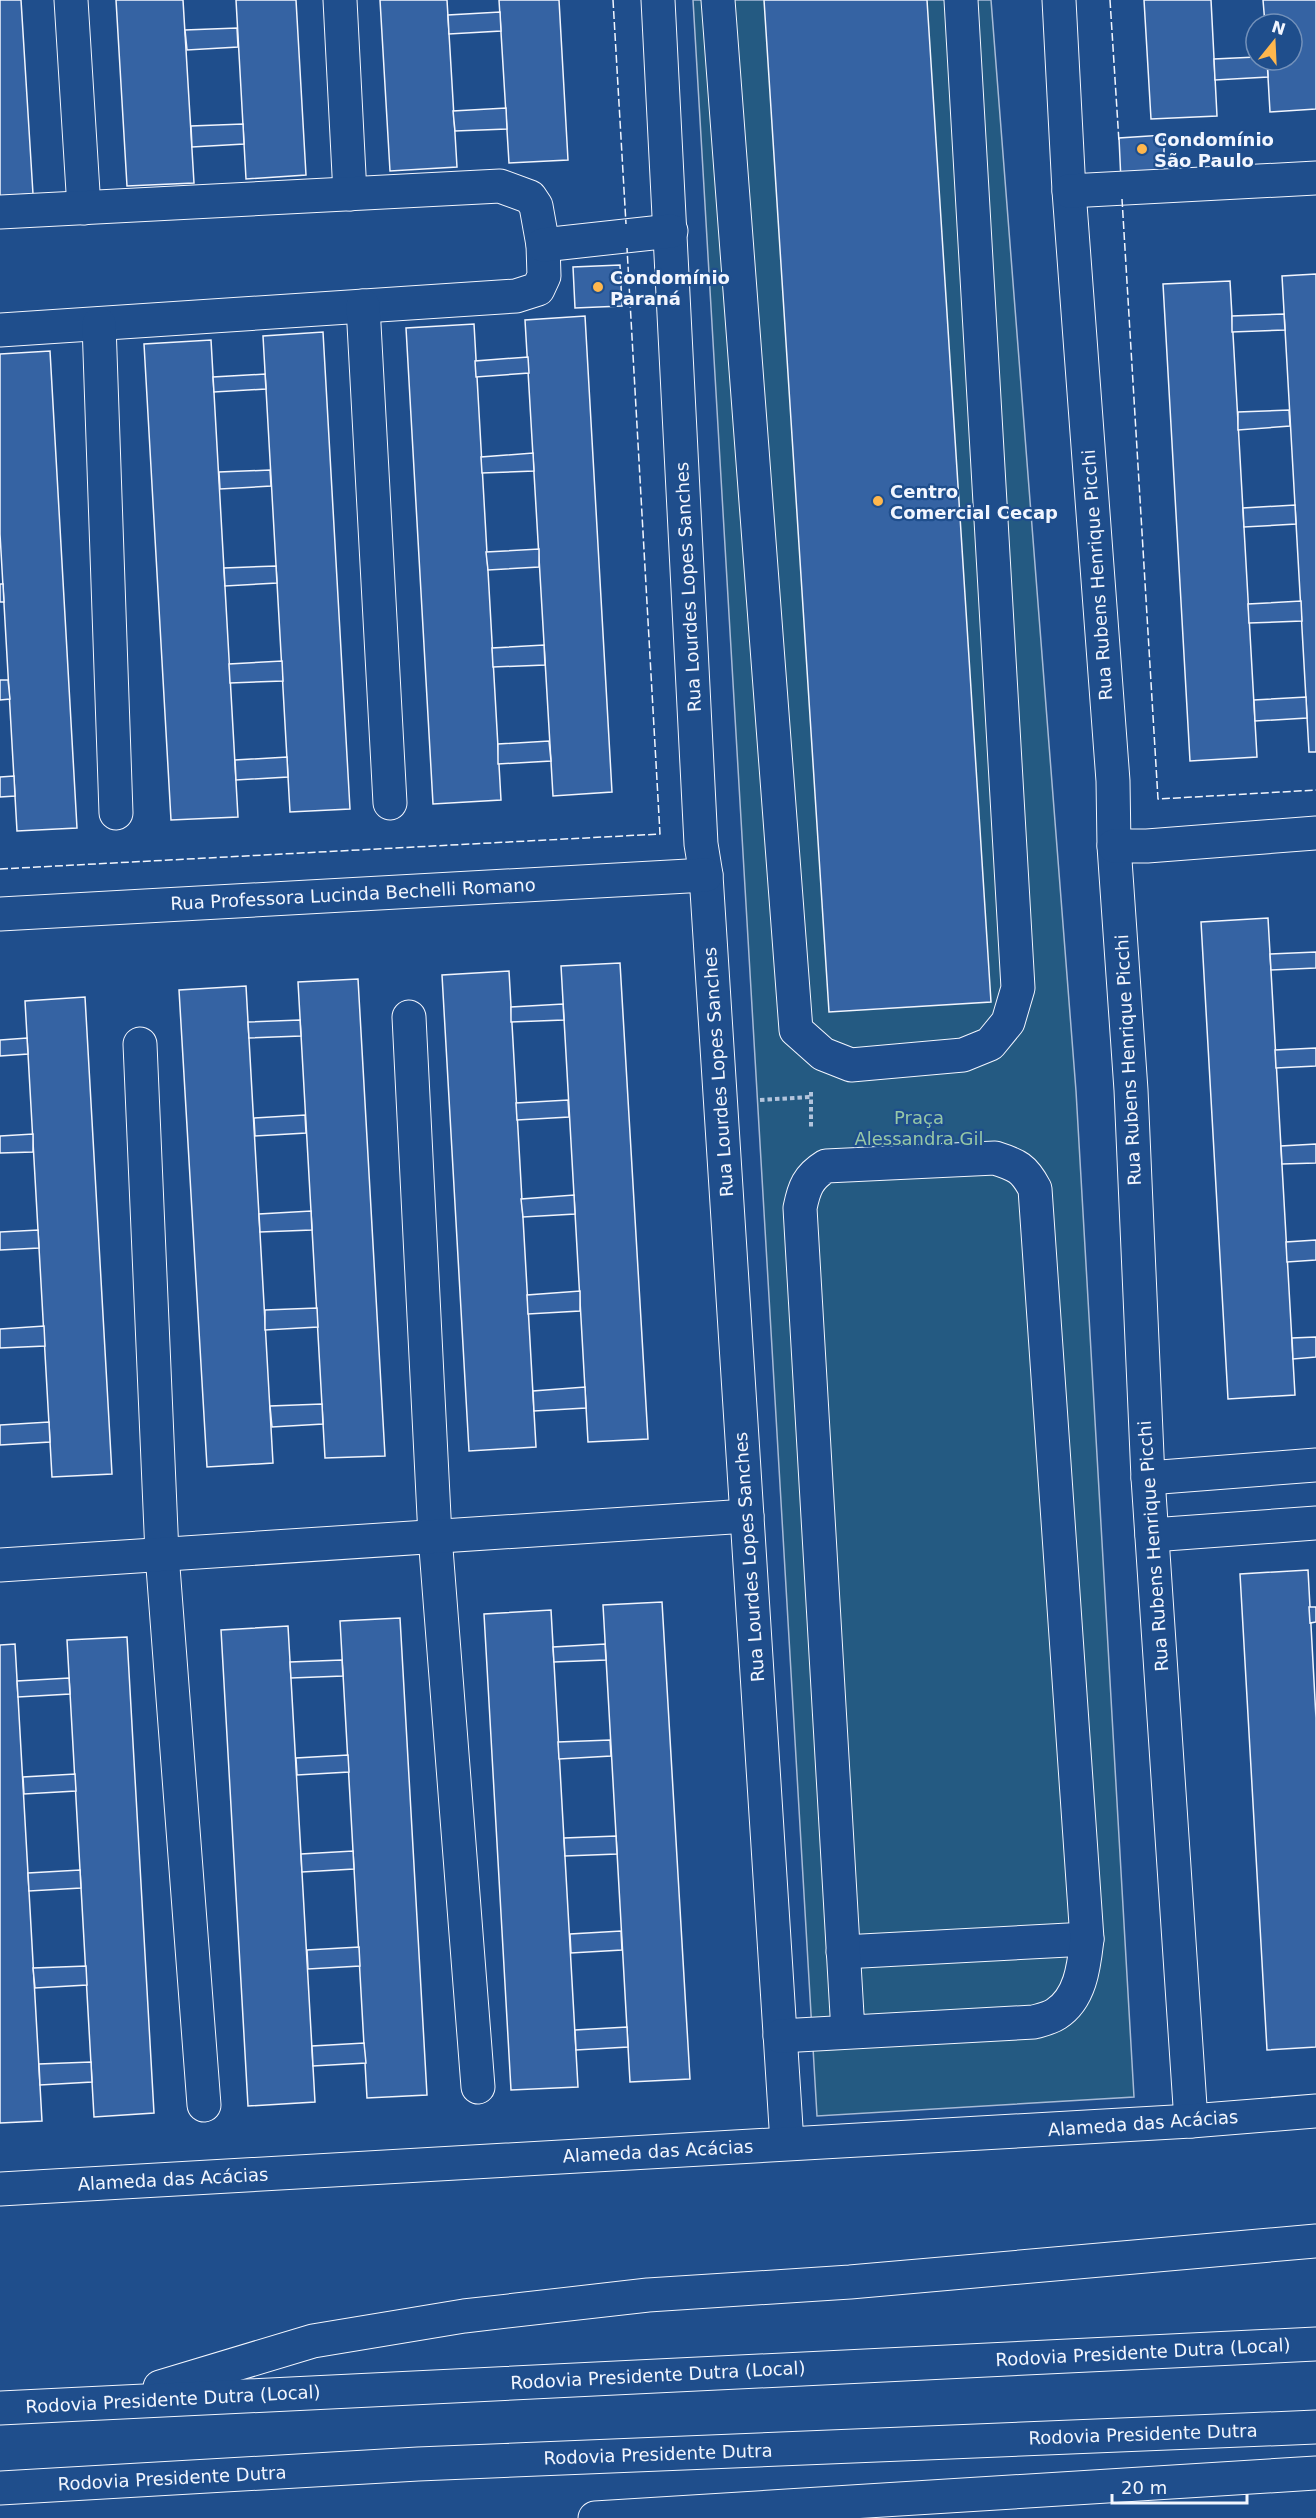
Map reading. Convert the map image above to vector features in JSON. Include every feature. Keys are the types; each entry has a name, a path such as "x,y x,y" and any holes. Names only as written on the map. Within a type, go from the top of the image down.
{"main road":[{"path":"71,0 84,208"},
{"path":"340,0 350,194"},
{"name":"Rua Lourdes Lopes Sanches","path":"658,0 701,844 706,874 787,2143"},
{"path":"718,0 796,1030 823,1054 851,1065 963,1055 990,1044 1008,1022 1018,988 961,0"},
{"name":"Rua Rubens Henrique Picchi","path":"1059,0 1069,191 1113,781 1114,846 1131,1090 1148,1478 1191,2121"},
{"path":"1069,191 1316,178"},
{"path":"0,212 500,186 530,197 536,206 543,245 544,276 538,290 528,294 0,330"},
{"path":"543,245 671,231"},
{"path":"363,306 390,803"},
{"path":"99,324 116,813"},
{"path":"1114,846 1147,846 1316,833"},
{"name":"Rua Professora Lucinda Bechelli Romano","path":"0,914 706,874"},
{"path":"409,1017 435,1536 478,2087"},
{"path":"140,1044 162,1554 204,2105"},
{"path":"780,2036 1034,2022 1056,2015 1074,1996 1083,1971 1087,1939 1035,1189 1027,1174 1015,1164 995,1158 826,1166 814,1174 804,1187 800,1208 848,2032"},
{"path":"1148,1478 1316,1465"},
{"path":"0,1565 747,1516"},
{"path":"1152,1535 1316,1523"},
{"path":"843,1952 1087,1939"},
{"name":"Alameda das Acácias","path":"0,2189 1191,2121 1316,2111"},
{"path":"112,2401 313,2341 464,2316 648,2295 850,2282 1316,2241"},
{"name":"Rodovia Presidente Dutra (Local)","path":"0,2408 1316,2344"},
{"name":"Rodovia Presidente Dutra","path":"0,2488 418,2464 1316,2427"},
{"path":"595,2518 1316,2473"}],"path":[{"path":"814,1174 810,1096 823,1054"},
{"path":"720,1103 810,1096"}],"green space":[{"name":"Praça Alessandra Gil","path":"693,0 991,0 1076,1091 1134,2097 817,2116"}],"building":[{"path":"0,0 21,0 33,194 0,196"},
{"path":"116,0 183,0 194,183 127,186"},
{"path":"236,0 296,0 306,175 246,179"},
{"path":"380,0 447,0 457,167 390,171"},
{"path":"499,0 559,0 568,160 509,163"},
{"name":"Centro Comercial Cecap","path":"764,0 927,0 991,1002 829,1012"},
{"path":"1144,0 1211,0 1217,116 1151,119"},
{"path":"1263,0 1316,0 1316,109 1270,112 1268,72 1304,72 1304,12 1264,12"},
{"path":"500,12 501,31 449,34 448,15"},
{"path":"237,28 238,47 187,50 185,30"},
{"path":"1244,58 1244,72 1268,72 1268,77 1215,80 1214,59"},
{"path":"506,108 507,129 455,131 453,111"},
{"path":"243,124 244,144 192,147 191,126"},
{"name":"Condomínio São Paulo","path":"1164,135 1164,179 1121,181 1119,138"},
{"name":"Condomínio Paraná","path":"620,265 622,306 575,308 573,267"},
{"path":"1316,274 1316,752 1309,752 1282,276"},
{"path":"1230,281 1257,757 1190,761 1163,284"},
{"path":"1284,314 1285,330 1232,332 1232,316"},
{"path":"585,316 612,792 553,796 525,320"},
{"path":"474,324 501,800 433,804 406,328"},
{"path":"323,332 350,809 290,812 263,336"},
{"path":"211,340 238,817 171,820 144,344"},
{"path":"50,351 77,828 17,831 0,534 0,354"},
{"path":"528,357 529,373 476,377 475,361"},
{"path":"265,374 266,389 214,392 213,377"},
{"path":"1289,410 1290,426 1238,430 1238,412"},
{"path":"533,453 534,471 482,473 481,457"},
{"path":"270,470 271,486 220,489 219,472"},
{"path":"1295,505 1296,524 1244,527 1243,508"},
{"path":"539,549 539,567 488,570 486,552"},
{"path":"276,566 277,583 225,586 224,568"},
{"path":"0,584 3,584 4,602 0,602"},
{"path":"1301,601 1302,621 1249,623 1248,604"},
{"path":"544,645 545,665 493,667 492,648"},
{"path":"282,661 283,681 230,683 229,664"},
{"path":"0,680 8,680 10,699 0,700"},
{"path":"1306,697 1307,718 1255,721 1254,700"},
{"path":"549,741 551,761 498,764 498,744"},
{"path":"287,757 288,777 236,780 235,760"},
{"path":"14,776 15,796 0,797 0,777"},
{"path":"1268,918 1295,1395 1228,1399 1201,922"},
{"path":"1316,952 1316,968 1271,970 1270,954"},
{"path":"620,963 648,1439 588,1442 561,966"},
{"path":"509,971 536,1447 469,1451 442,975"},
{"path":"358,979 385,1456 325,1458 298,982"},
{"path":"246,986 273,1463 207,1467 179,990"},
{"path":"85,997 112,1474 52,1477 25,1001"},
{"path":"563,1004 564,1020 511,1022 511,1007"},
{"path":"300,1020 301,1036 249,1038 248,1022"},
{"path":"27,1038 28,1054 0,1056 0,1040"},
{"path":"1316,1048 1316,1066 1276,1068 1275,1050"},
{"path":"568,1100 569,1117 517,1120 516,1103"},
{"path":"305,1115 306,1133 255,1136 254,1118"},
{"path":"33,1134 33,1152 0,1153 0,1136"},
{"path":"1316,1144 1316,1163 1282,1164 1281,1146"},
{"path":"574,1195 575,1214 523,1217 521,1199"},
{"path":"311,1211 312,1230 260,1232 259,1214"},
{"path":"38,1230 39,1248 0,1250 0,1232"},
{"path":"1316,1240 1316,1260 1287,1262 1286,1242"},
{"path":"580,1291 580,1311 528,1314 527,1295"},
{"path":"317,1308 318,1327 265,1330 265,1310"},
{"path":"44,1326 45,1346 0,1348 0,1329"},
{"path":"1316,1337 1316,1357 1293,1359 1292,1338"},
{"path":"585,1387 586,1408 534,1411 533,1391"},
{"path":"322,1404 323,1424 272,1427 270,1406"},
{"path":"49,1422 50,1442 0,1445 0,1425"},
{"path":"1308,1570 1316,1718 1316,2047 1267,2050 1240,1574"},
{"path":"662,1602 690,2079 630,2082 603,1605"},
{"path":"1309,1607 1316,1607 1316,1622 1310,1623"},
{"path":"551,1610 578,2087 511,2090 484,1614"},
{"path":"400,1618 427,2095 367,2098 340,1621"},
{"path":"288,1626 315,2102 248,2106 221,1630"},
{"path":"127,1637 154,2113 94,2117 67,1640"},
{"path":"15,1644 42,2121 0,2123 0,1645"},
{"path":"605,1644 606,1660 554,1662 553,1647"},
{"path":"342,1660 343,1676 291,1678 290,1662"},
{"path":"69,1678 70,1694 18,1697 17,1681"},
{"path":"610,1740 611,1756 559,1759 558,1742"},
{"path":"348,1755 349,1772 297,1775 296,1758"},
{"path":"75,1774 76,1791 24,1794 23,1777"},
{"path":"616,1836 617,1854 565,1856 564,1838"},
{"path":"353,1851 354,1869 302,1872 301,1854"},
{"path":"80,1870 81,1888 29,1891 28,1873"},
{"path":"621,1931 622,1950 571,1953 570,1934"},
{"path":"359,1947 360,1966 308,1969 307,1950"},
{"path":"86,1966 87,1985 35,1988 33,1968"},
{"path":"627,2027 628,2047 576,2050 575,2030"},
{"path":"364,2043 366,2063 313,2066 312,2046"},
{"path":"91,2062 92,2082 40,2085 39,2064"}],"fence":[{"path":"613,0 626,224"},
{"path":"1110,0 1119,142"},
{"path":"1122,199 1158,799 1316,790"},
{"path":"0,869 660,834 627,248"}],"place":[{"name":"Condomínio São Paulo","path":"1142,149"},
{"name":"Condomínio Paraná","path":"598,287"},
{"name":"Centro Comercial Cecap","path":"878,501"}]}
